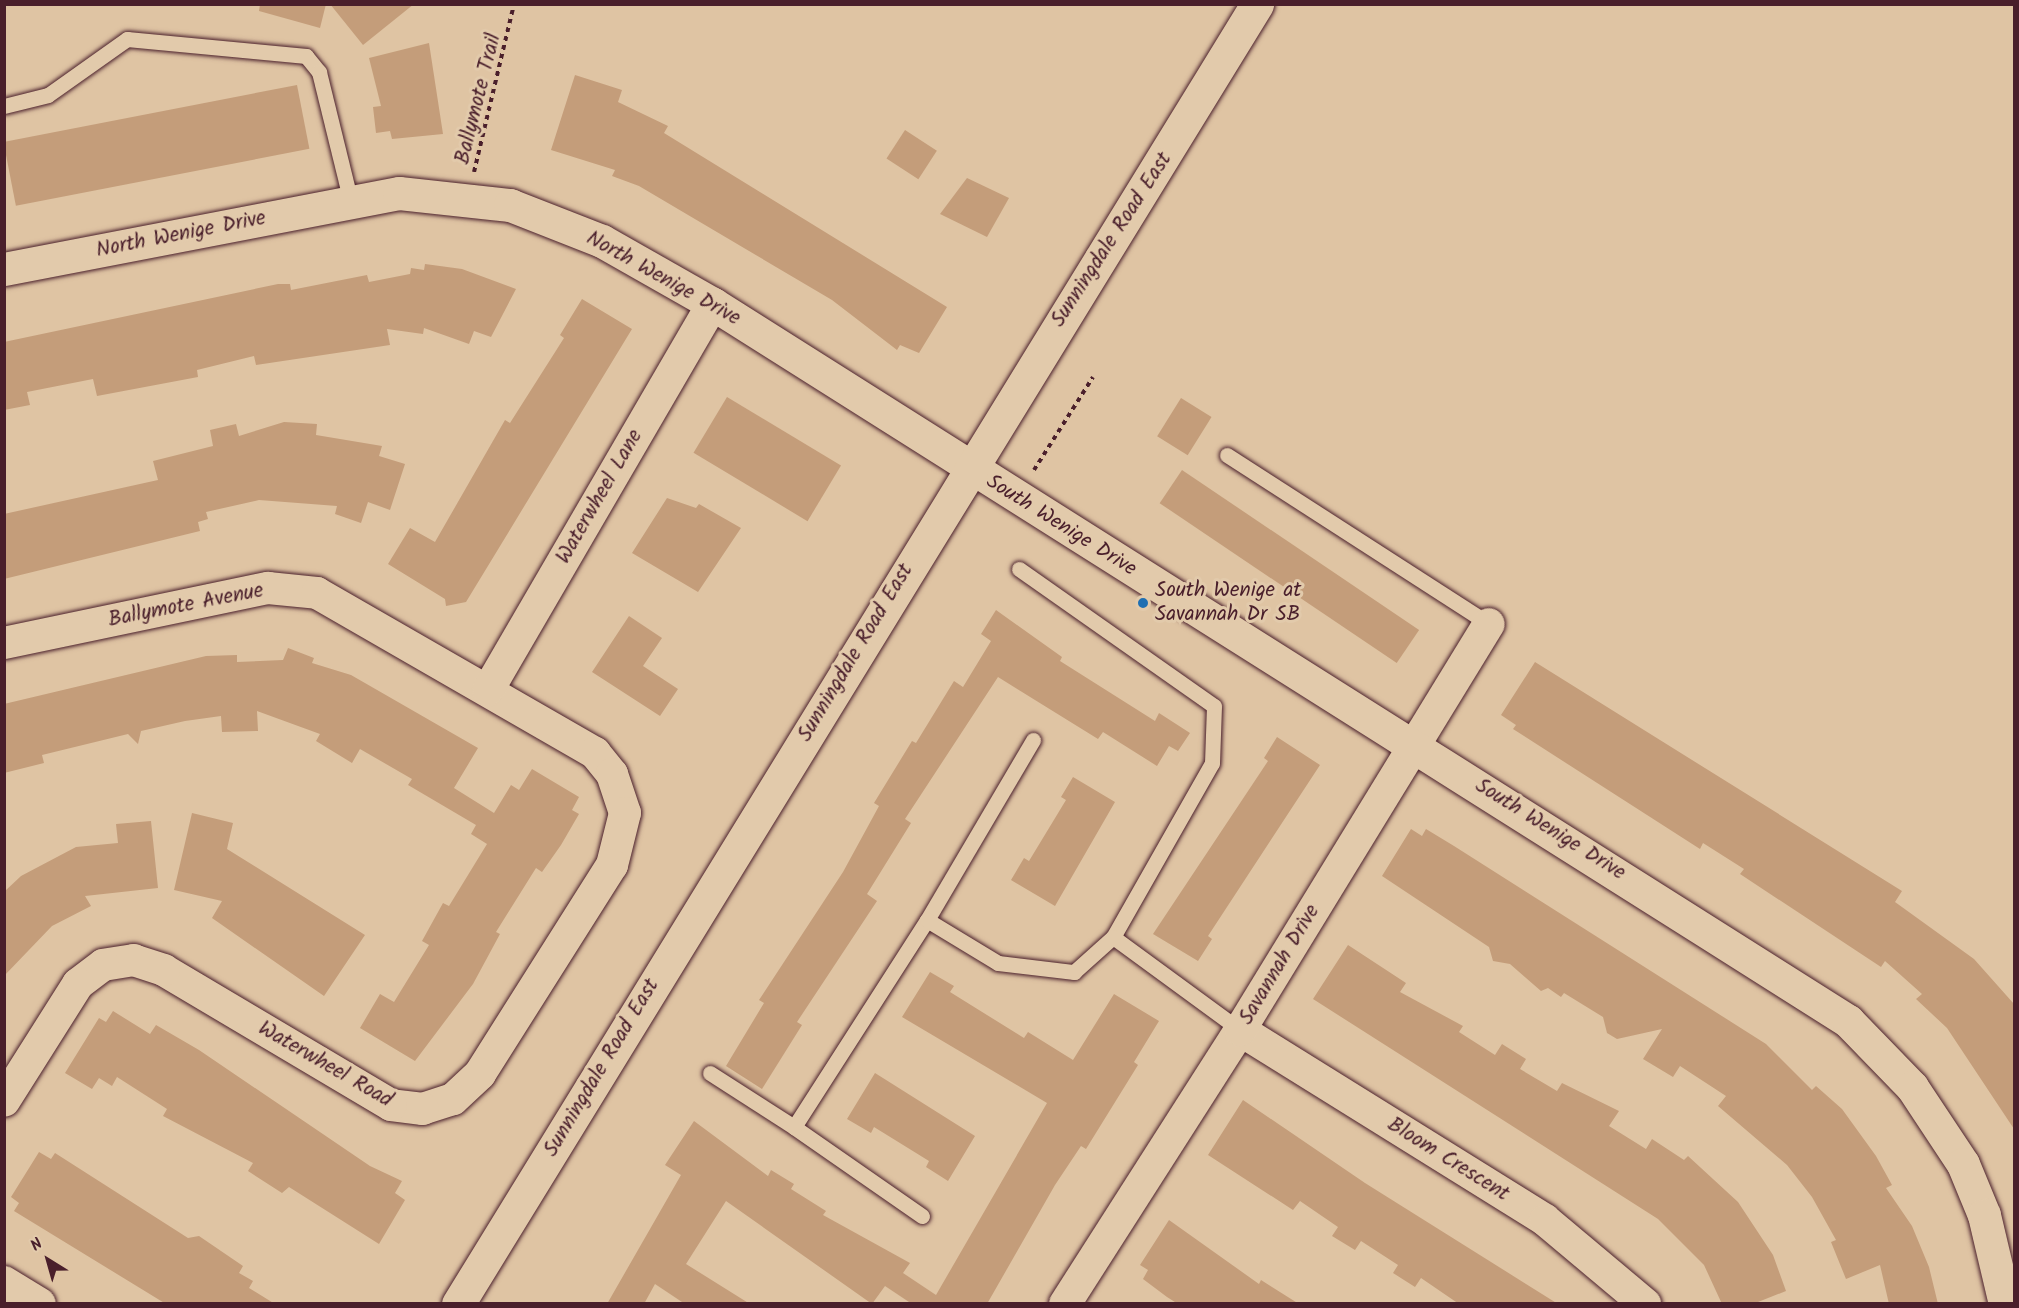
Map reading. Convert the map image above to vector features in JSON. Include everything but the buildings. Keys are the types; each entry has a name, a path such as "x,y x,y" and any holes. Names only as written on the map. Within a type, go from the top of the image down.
{"street":[{"name":"Sunningdale Road East","path":"458,1304 969,468 1257,4"},
{"name":"North Wenige Drive","path":"4,268 399,193 510,205 602,241 713,304 969,468"},
{"name":"Waterwheel Lane","path":"488,690 713,304"},
{"name":"South Wenige Drive","path":"969,468 1414,744 1848,1021 1912,1087 1963,1164 1984,1215 2005,1304"},
{"name":"Ballymote Avenue","path":"4,644 268,588 317,593 488,690"},
{"name":"Savannah Drive","path":"1065,1304 1240,1030 1489,624"},
{"name":"Waterwheel Road","path":"4,1101 78,984 94,970 124,960 164,970 391,1105 423,1109 466,1089 612,865 625,827 619,786 595,753 488,690"},
{"name":"Bloom Crescent","path":"1240,1030 1545,1220 1646,1304"},
{"path":"4,1282 40,1304"}],"lane":[{"path":"4,106 48,95 127,39 284,50 306,56 319,72 351,202"},
{"path":"1227,455 1489,624"},
{"path":"927,920 998,963 1074,972 1113,937 1212,763 1214,706 1019,569"},
{"path":"794,1127 927,920 1033,740"},
{"path":"1113,937 1240,1030"},
{"path":"710,1073 794,1127 922,1216"}],"path":[{"name":"Ballymote Trail","path":"472,201 476,159 514,4"},
{"path":"1034,470 1093,376"}],"place":[{"name":"South Wenige at Savannah Dr SB","path":"1143,603"}]}
